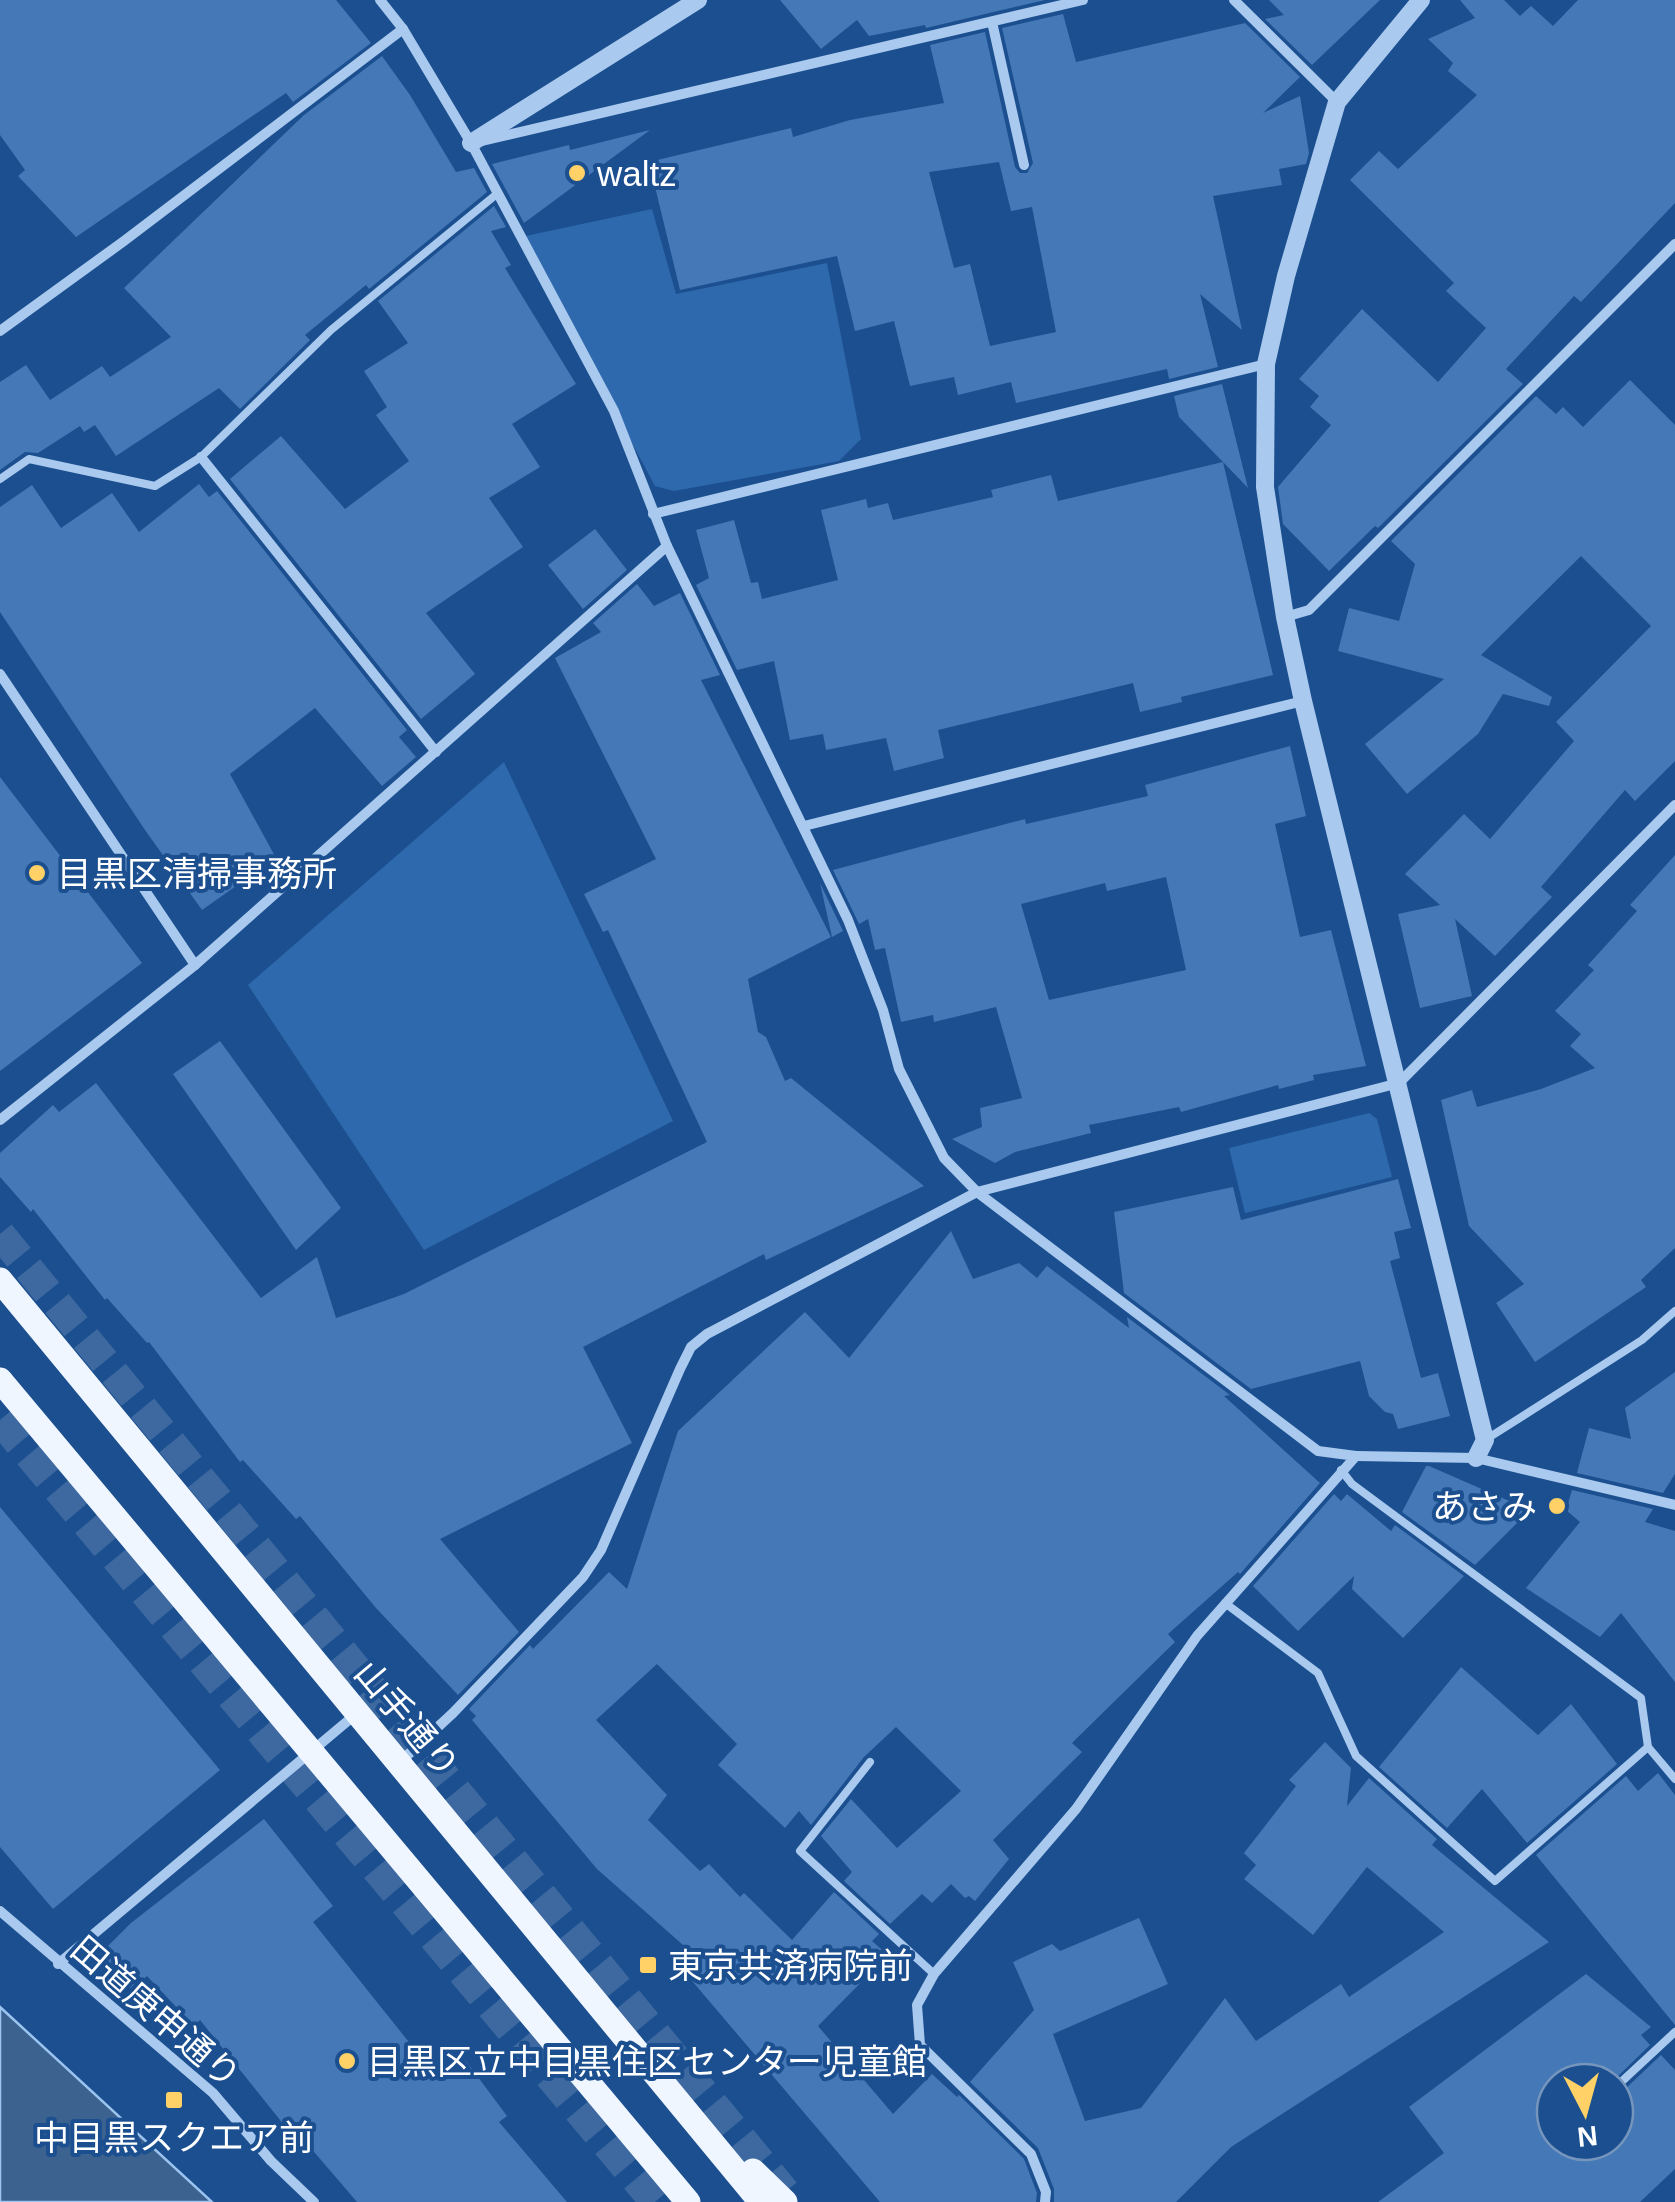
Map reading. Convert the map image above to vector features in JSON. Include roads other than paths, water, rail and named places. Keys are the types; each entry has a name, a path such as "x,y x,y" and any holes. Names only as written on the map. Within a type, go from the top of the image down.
{"main road":[{"name":"山手通り","path":"0,1280 761,2202"},
{"path":"2,1386 688,2202"},
{"path":"664,2084 785,2202"},
{"path":"615,2114 674,2202"}],"street":[{"path":"380,0 403,30 471,143 614,411 667,546 848,920 883,1010 905,1083 944,1158 977,1192 1318,1451 1356,1456 1476,1458 1675,1506"},
{"path":"471,143 698,0"},
{"path":"471,143 1083,0"},
{"path":"1234,0 1337,102"},
{"path":"1421,0 1337,102 1286,276 1266,364 1266,487 1285,617 1304,700 1485,1440 1476,1458"},
{"path":"992,22 1024,164"},
{"path":"0,331 403,30"},
{"path":"1285,617 1310,610 1675,244"},
{"path":"653,514 1266,364"},
{"path":"202,457 436,752"},
{"path":"0,1120 195,965 667,546"},
{"path":"0,674 195,965"},
{"path":"804,826 1304,700"},
{"path":"399,1763 453,1713 584,1577 601,1550 691,1347 706,1334 977,1192 1400,1083 1675,805"},
{"path":"1045,2202 1046,2192 1031,2154 920,2045 917,2005 934,1974 1076,1809 1224,1602 1356,1456"},
{"path":"58,1964 357,1714"},
{"name":"田道庚申通り","path":"0,1911 213,2094 271,2161 314,2202"}],"lane":[{"path":"0,479 29,459 155,486 202,457 331,330 498,194"},
{"path":"1485,1440 1642,1340 1675,1311"},
{"path":"1341,1470 1352,1484 1642,1698 1648,1747 1675,1779"},
{"path":"1224,1602 1318,1672 1356,1756 1495,1881 1648,1747"},
{"path":"870,1762 800,1851 934,1974"},
{"path":"1635,2069 1675,2032"}],"tunnel":[{"path":"0,1234 785,2192"},
{"path":"0,1420 655,2202"}],"place":[{"name":"waltz","path":"577,173"},
{"name":"目黒区清掃事務所","path":"37,873"},
{"name":"あさみ","path":"1557,1506"},
{"name":"東京共済病院前","path":"648,1965"},
{"name":"目黒区立中目黒住区センター児童館","path":"347,2061"},
{"name":"中目黒スクエア前","path":"174,2100"}]}
